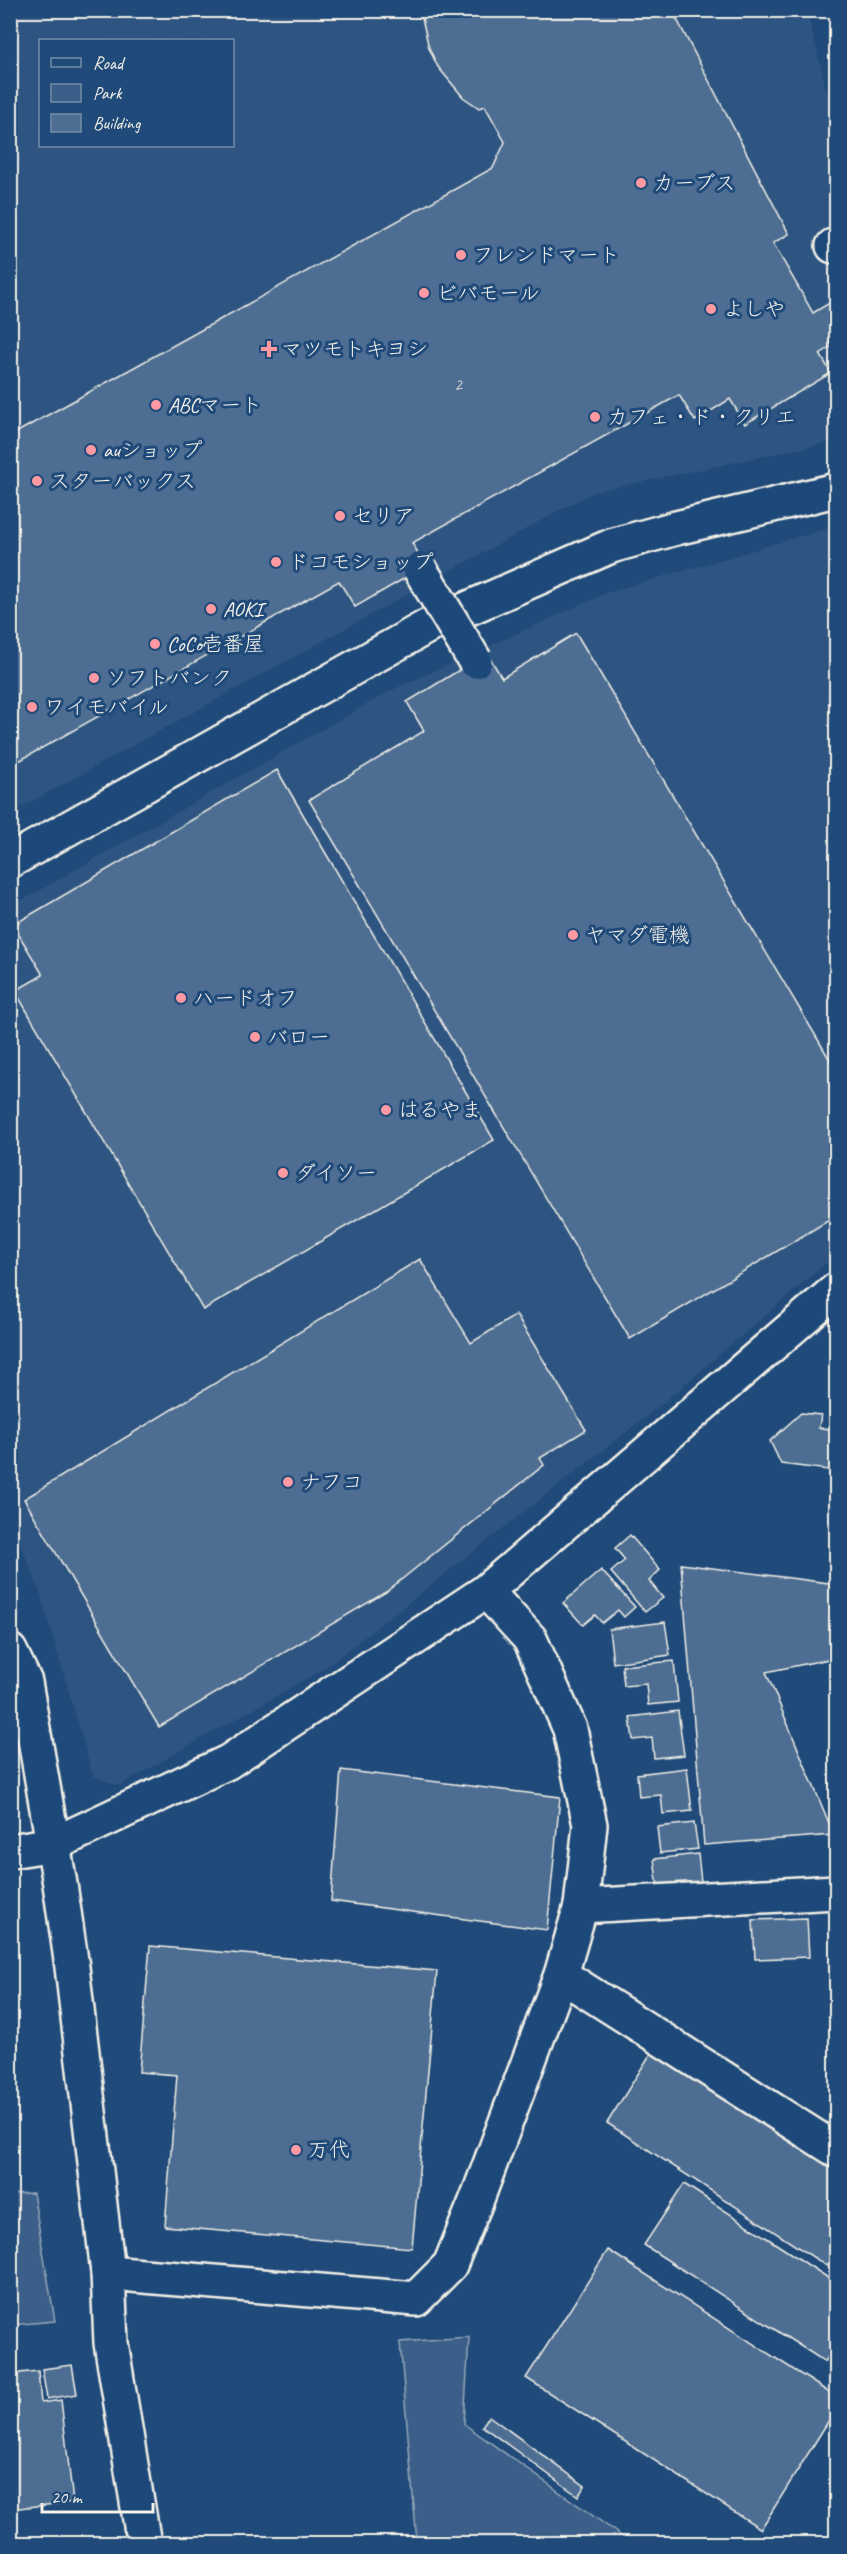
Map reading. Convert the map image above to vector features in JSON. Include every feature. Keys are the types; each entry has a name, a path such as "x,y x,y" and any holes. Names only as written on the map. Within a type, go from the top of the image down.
{"street":[{"path":"13,854 428,626 611,546 676,528 837,490"},
{"path":"420,569 475,661"},
{"path":"10,1851 54,1845 228,1762 486,1591 837,1290"},
{"path":"108,2273 416,2299 450,2265 561,1975 581,1906 590,1825 570,1730 530,1639 486,1591"},
{"path":"10,1651 25,1683 54,1845 72,1967 108,2273 111,2343 144,2544"},
{"path":"581,1906 837,1892"},
{"path":"561,1975 837,2150"}],"shaded area":[{"name":"ビバモール","path":"11,11 807,11 836,129 836,441 593,492 11,813"},
{"path":"836,526 836,1255 658,1407 325,1668 119,1786 93,1776 40,1592 11,1521 10,907 390,691 606,593"}],"green space":[{"path":"33,2193 55,2321 11,2325 11,2194"},
{"path":"469,2337 464,2424 631,2543 417,2543 400,2342"}],"building":[{"path":"176,10 210,10 208,17"},
{"name":"ビバモール","path":"420,10 672,10 789,234 773,243 813,313 836,299 836,337 829,341 832,346 820,354 831,373 745,424 730,399 695,421 679,395 412,543 426,566 355,607 339,581 10,766 10,436 493,168 505,142 485,106 479,108 463,97 438,67 429,48"},
{"name":"ヤマダ電機","path":"576,633 836,1070 836,1216 630,1339 309,800 424,731 407,702 487,653 502,678"},
{"path":"277,770 494,1140 203,1310 15,991 43,975 13,925"},
{"name":"ナフコ","path":"420,1259 471,1343 516,1315 586,1430 540,1458 544,1465 386,1592 159,1727 24,1499"},
{"path":"801,1413 821,1415 819,1428 832,1429 836,1435 836,1471 781,1464 770,1441"},
{"path":"630,1535 660,1570 649,1581 663,1598 645,1612 611,1572 625,1560 615,1548"},
{"path":"681,1564 836,1584 836,1688 829,1659 766,1672 834,1835 704,1845"},
{"path":"601,1570 635,1607 624,1617 618,1610 602,1623 595,1615 583,1625 563,1603"},
{"path":"665,1622 670,1655 613,1663 609,1629"},
{"path":"674,1661 678,1702 648,1705 646,1684 624,1686 622,1666"},
{"path":"678,1711 684,1755 654,1758 652,1738 633,1740 630,1717"},
{"path":"687,1768 692,1811 663,1814 661,1795 639,1797 637,1774"},
{"path":"341,1770 560,1797 547,1930 331,1901"},
{"path":"694,1823 698,1849 660,1853 657,1827"},
{"path":"698,1854 701,1882 658,1887 654,1859"},
{"path":"807,1918 809,1957 755,1959 753,1920"},
{"name":"万代","path":"150,1946 437,1971 412,2248 165,2226 177,2075 139,2072"},
{"path":"653,2050 836,2169 836,2272 607,2123"},
{"path":"684,2184 836,2283 836,2344 825,2362 644,2245"},
{"path":"608,2250 836,2397 836,2409 761,2529 526,2378"},
{"path":"72,2365 77,2394 47,2399 42,2369"},
{"path":"38,2371 41,2403 61,2400 73,2502 10,2509 10,2374"},
{"path":"489,2416 585,2486 578,2496 482,2426"}],"place":[{"name":"カーブス","path":"641,183"},
{"name":"フレンドマート","path":"461,255"},
{"name":"ビバモール","path":"424,293"},
{"name":"よしや","path":"711,309"},
{"name":"マツモトキヨシ","path":"269,349"},
{"name":"ABCマート","path":"156,405"},
{"name":"カフェ・ド・クリエ","path":"595,417"},
{"name":"auショップ","path":"91,450"},
{"name":"スターバックス","path":"37,481"},
{"name":"セリア","path":"340,516"},
{"name":"ドコモショップ","path":"276,562"},
{"name":"AOKI","path":"211,609"},
{"name":"CoCo壱番屋","path":"155,644"},
{"name":"ソフトバンク","path":"94,678"},
{"name":"ワイモバイル","path":"32,707"},
{"name":"ヤマダ電機","path":"573,935"},
{"name":"ハードオフ","path":"181,998"},
{"name":"バロー","path":"255,1037"},
{"name":"はるやま","path":"386,1110"},
{"name":"ダイソー","path":"283,1173"},
{"name":"ナフコ","path":"288,1482"},
{"name":"万代","path":"296,2150"}]}
